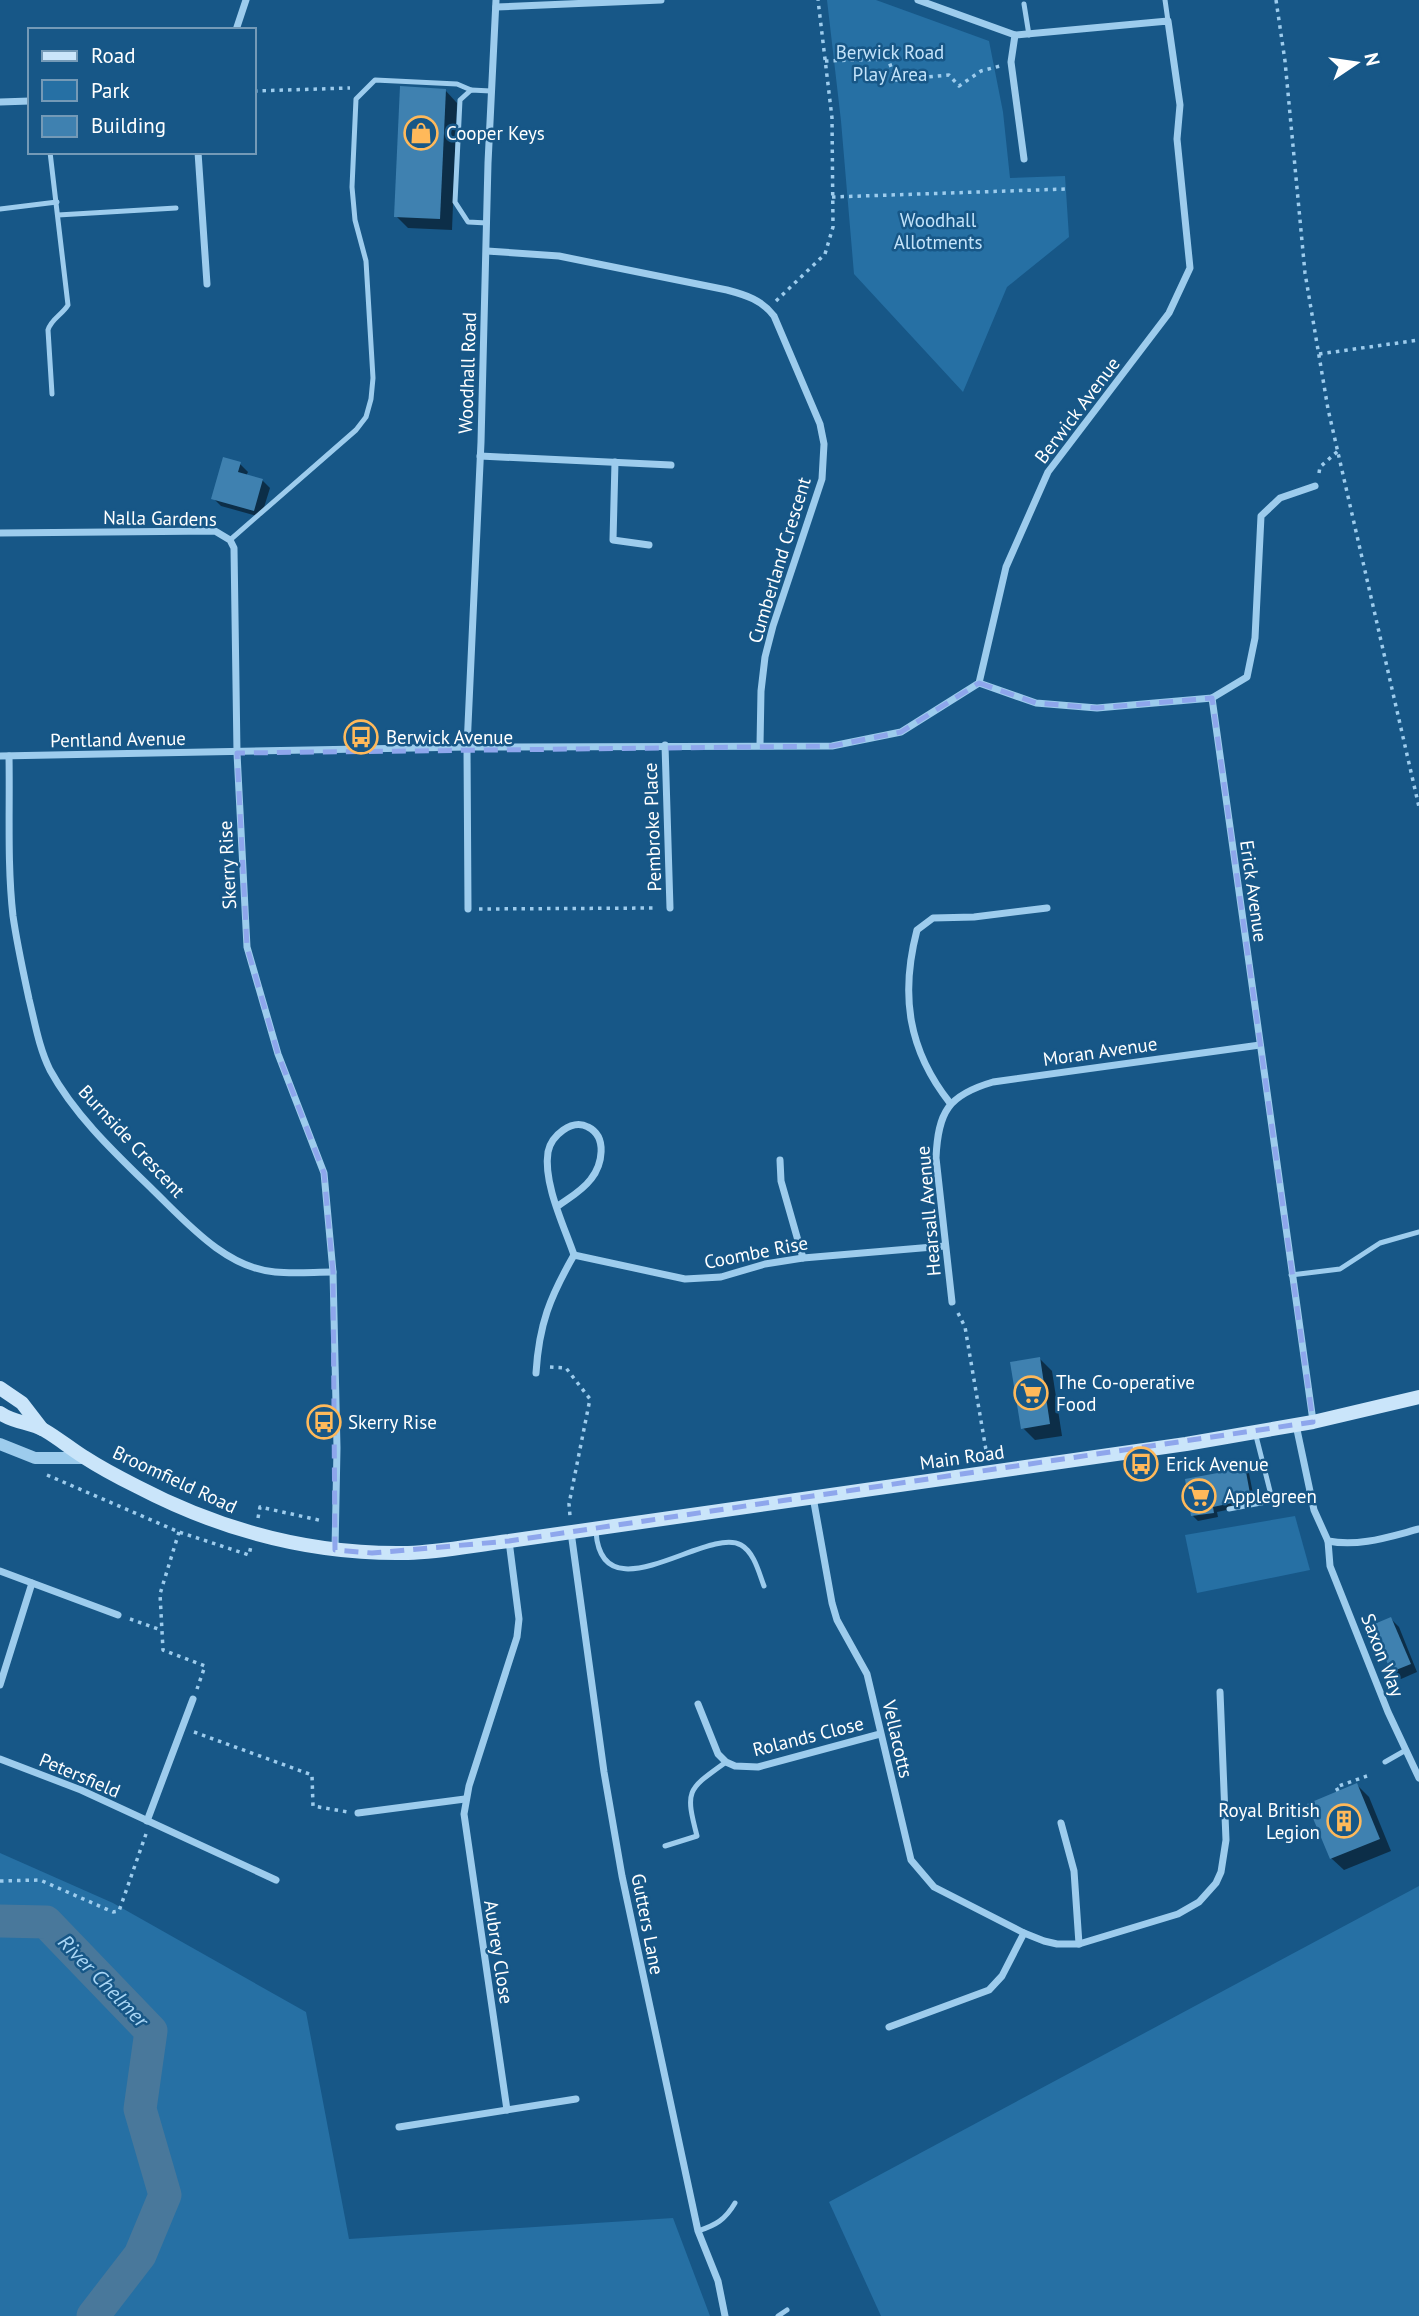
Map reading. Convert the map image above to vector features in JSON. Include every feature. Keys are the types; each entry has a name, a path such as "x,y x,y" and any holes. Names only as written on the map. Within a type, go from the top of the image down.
{"main road":[{"name":"Broomfield Road","path":"0,1388 22,1403 42,1429 85,1458 137,1487 219,1523 266,1537 335,1550 411,1553 509,1541"},
{"name":"Main Road","path":"509,1541 989,1473 1255,1432 1312,1422 1419,1396"},
{"name":"Broomfield Road","path":"0,1413 9,1420 42,1429"}],"street":[{"path":"237,28 246,0"},
{"path":"496,3 661,0"},
{"path":"918,0 1015,35 1030,36 1167,21"},
{"name":"Woodhall Road","path":"467,747 496,3"},
{"name":"Berwick Avenue","path":"978,683 1006,567 1048,472 1170,313 1191,268 1177,139 1180,105 1167,21"},
{"path":"1015,35 1011,62 1024,159"},
{"path":"0,103 28,101"},
{"path":"198,154 207,284"},
{"path":"487,251 559,256 634,270 746,295 768,309"},
{"name":"Cumberland Crescent","path":"760,745 765,657 773,625 822,479 825,461 820,424 783,334 768,309"},
{"path":"480,456 671,465"},
{"path":"615,462 613,540 649,545"},
{"path":"237,753 467,747 832,746 901,732 978,683 1036,703 1097,708 1212,698 1247,677 1255,638 1261,516 1280,498 1315,486"},
{"name":"Nalla Gardens","path":"0,533 215,531 230,540 235,559 237,753"},
{"name":"Erick Avenue","path":"1212,698 1312,1422"},
{"name":"Pembroke Place","path":"665,746 670,908"},
{"path":"467,747 468,909"},
{"name":"Pentland Avenue","path":"0,756 237,753"},
{"name":"Skerry Rise","path":"237,753 247,947 278,1054 324,1173 333,1272 337,1448 335,1550"},
{"name":"Burnside Crescent","path":"9,756 11,885 17,944 40,1046 61,1088 96,1131 140,1177 185,1221 221,1251 237,1261 275,1272 333,1272"},
{"path":"950,1103 926,1070 914,1032 909,983 912,947 917,930 933,918 974,917 1047,908"},
{"name":"Moran Avenue","path":"950,1103 961,1094 993,1082 1260,1045"},
{"name":"Hearsall Avenue","path":"950,1103 942,1117 936,1158 952,1302"},
{"path":"536,1369 541,1327 547,1306 574,1255 550,1184 548,1150 561,1132 572,1126 587,1126 595,1133 600,1144 602,1156 598,1168 582,1189 558,1206"},
{"path":"780,1160 781,1181 803,1258"},
{"name":"Coombe Rise","path":"574,1255 685,1279 702,1279 803,1258 945,1246"},
{"name":"Saxon Way","path":"1296,1425 1314,1510 1328,1541 1330,1566 1419,1778"},
{"path":"0,1444 35,1458 85,1458"},
{"name":"Vellacotts","path":"813,1496 832,1603 837,1620 867,1674 911,1860 934,1887 1024,1933 1057,1944 1079,1944 1178,1914 1199,1902 1216,1883 1221,1872 1226,1840 1220,1692"},
{"path":"1328,1541 1345,1544 1365,1542 1419,1529"},
{"name":"Gutters Lane","path":"571,1532 600,1745 622,1876 698,2231 718,2281 725,2316"},
{"name":"Aubrey Close","path":"507,2110 465,1828 465,1799 517,1637 519,1619 509,1541"},
{"path":"0,1571 118,1615"},
{"path":"0,1685 32,1583"},
{"path":"147,1821 193,1699"},
{"path":"698,1704 713,1745 726,1762"},
{"name":"Rolands Close","path":"726,1762 735,1766 758,1767 880,1734"},
{"name":"Petersfield","path":"0,1759 81,1790 276,1880"},
{"path":"358,1813 465,1799"},
{"path":"1061,1823 1074,1871 1079,1944"},
{"path":"889,2027 989,1990 1002,1976 1024,1933"},
{"path":"399,2127 576,2099"}],"lane":[{"path":"1165,0 1167,21"},
{"path":"1024,4 1030,36"},
{"path":"230,540 356,430 366,417 373,378 366,261 355,220 352,187 356,99 375,80 457,85 471,90 491,91"},
{"path":"471,90 460,100 455,202 468,222 487,223"},
{"path":"50,154 68,305 64,312 50,323 48,330 52,394"},
{"path":"0,209 57,202"},
{"path":"58,215 176,208"},
{"path":"1291,1275 1340,1269 1380,1243 1419,1232"},
{"path":"1229,1509 1266,1502 1272,1495 1255,1432"},
{"path":"596,1528 597,1546 602,1556 611,1564 627,1568 663,1562 728,1541 742,1545 752,1557 764,1586"},
{"path":"1385,1762 1406,1750"},
{"path":"665,1846 697,1836 691,1810 692,1789 726,1762"},
{"path":"698,2231 715,2226 726,2217 735,2203"},
{"path":"779,2316 787,2310"}],"path":[{"path":"768,309 825,254 833,227 832,118 818,0"},
{"path":"1276,0 1285,61 1305,273 1319,354 1338,451 1419,807"},
{"path":"825,61 888,59 895,80 949,75 959,86 981,71 1011,62"},
{"path":"256,92 367,88"},
{"path":"832,197 1066,189"},
{"path":"1319,354 1419,341"},
{"path":"1315,486 1320,467 1338,451"},
{"path":"468,909 670,908"},
{"path":"952,1302 965,1327 989,1473"},
{"path":"536,1369 566,1368 590,1399 569,1504 571,1532"},
{"path":"179,1532 160,1594 161,1630 163,1650 205,1666 193,1699"},
{"path":"118,1615 161,1630"},
{"path":"182,1728 312,1775 313,1807 358,1813"},
{"path":"1338,1791 1336,1787 1367,1776"},
{"path":"0,1881 40,1880 113,1912 119,1910 146,1835 147,1821"}],"highlighted area":[{"path":"979,683 1036,703 1097,708 1212,698 1313,1422 509,1541 372,1553 335,1550 333,1272 324,1173 278,1054 247,947 237,753 832,746 901,732"}],"green space":[{"name":"Woodhall Allotments","path":"827,0 876,0 989,41 1003,112 1010,178 1065,176 1069,237 1007,287 963,392 854,274"},
{"path":"1295,1516 1310,1570 1197,1593 1185,1535"},
{"path":"0,1853 113,1903 306,2012 349,2239 673,2218 710,2316 0,2316"},
{"path":"1419,1886 1419,2316 881,2316 829,2202"}],"building":[{"path":"400,86 446,89 440,219 394,217"},
{"path":"223,457 241,462 238,472 263,479 254,511 211,499"},
{"name":"The Co-operative Food","path":"1040,1357 1050,1424 1021,1429 1010,1362"},
{"path":"1244,1461 1251,1499 1213,1507 1214,1513 1191,1516 1185,1479 1223,1472 1222,1466"},
{"path":"1391,1617 1411,1664 1391,1672 1372,1625"},
{"name":"Royal British Legion","path":"1357,1783 1380,1839 1330,1859 1307,1804"}],"waterway":[{"name":"River Chelmer","path":"0,1921 46,1922 151,2031 140,2109 165,2195 140,2255 93,2316"}],"place":[{"name":"Cooper Keys","path":"421,133"},
{"name":"Berwick Avenue","path":"361,737"},
{"name":"The Co-operative Food","path":"1031,1393"},
{"name":"Skerry Rise","path":"324,1422"},
{"name":"Erick Avenue","path":"1141,1464"},
{"name":"Applegreen","path":"1199,1496"},
{"name":"Royal British Legion","path":"1344,1821"}],"park label":[{"name":"Berwick Road Play Area","path":"890,63"}]}
